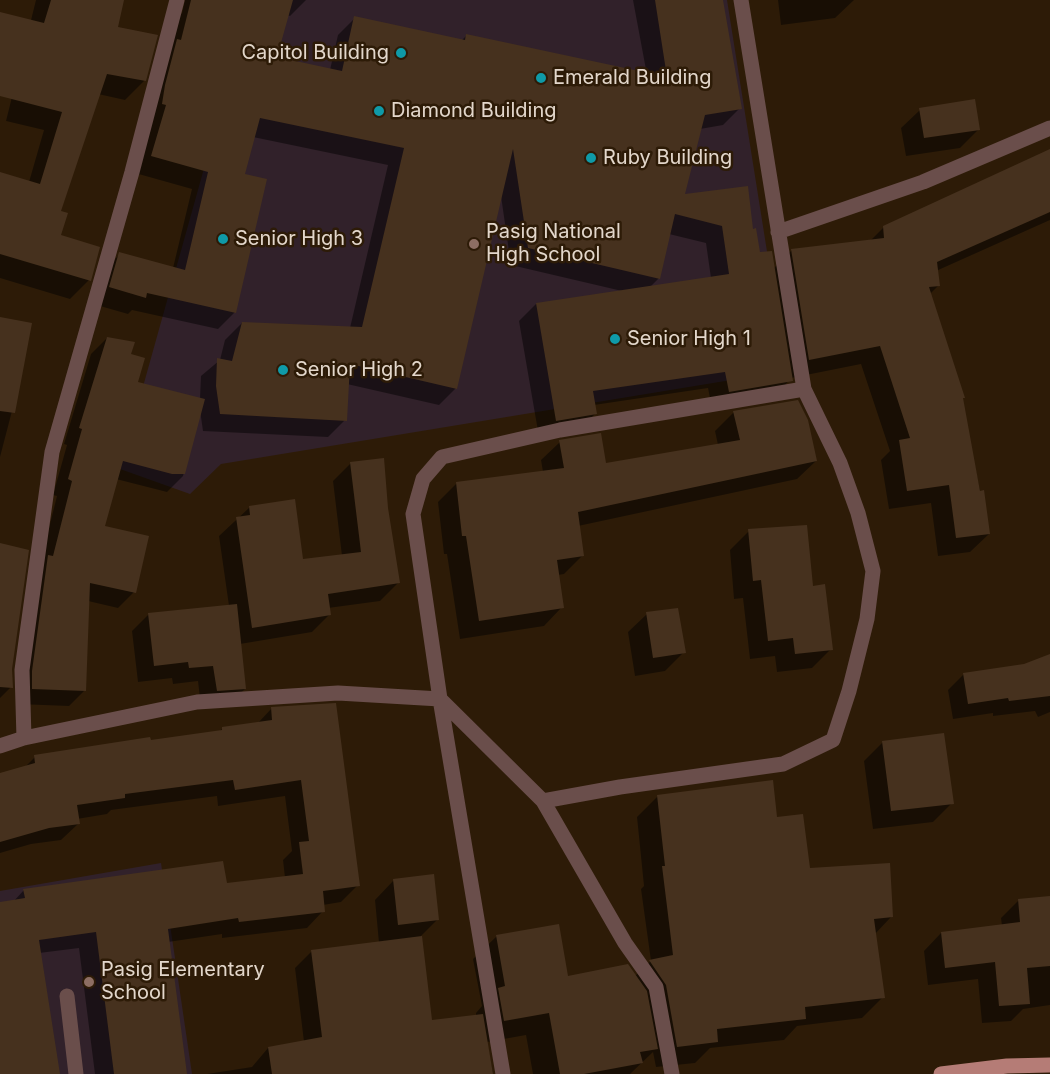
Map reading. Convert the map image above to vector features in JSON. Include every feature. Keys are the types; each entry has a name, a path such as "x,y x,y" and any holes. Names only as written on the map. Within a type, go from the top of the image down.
{"main road":[{"path":"941,1074 1007,1066 1050,1065"}],"street":[{"path":"24,738 21,669 52,452 132,172 177,0"},
{"path":"543,801 620,787 783,764 833,740 849,691 867,619 873,571 858,513 840,463 804,389 741,0"},
{"path":"778,232 923,182 1050,128"},
{"path":"502,1074 440,699 413,514 423,479 442,457 560,430 804,389"},
{"path":"0,746 24,738 197,702 338,693 440,699 543,801 625,943 656,987 672,1074"},
{"path":"67,996 76,1074"}],"shaded area":[{"name":"Pasig National High School","path":"251,0 727,0 786,371 221,464 190,494 120,469"},
{"name":"Pasig Elementary School","path":"161,863 192,1074 0,1074 0,891"}],"building":[{"path":"51,0 124,0 118,27 158,35 146,81 107,74 61,211 68,213 61,235 100,247 91,281 0,254 0,172 40,184 62,112 0,96 0,12 44,23"},
{"path":"191,0 293,0 277,57 342,71 354,16 465,40 466,34 667,77 655,0 723,0 742,109 705,115 685,194 748,186 753,229 756,228 760,252 772,251 793,381 729,392 725,372 593,391 597,414 556,421 536,303 729,274 722,226 675,214 660,279 528,248 513,149 457,389 350,364 347,421 220,414 216,386 217,358 232,361 242,322 362,327 404,148 260,118 245,174 267,179 236,313 147,293 146,298 109,287 119,252 185,270 208,172 151,156 166,105 162,104 165,85 177,39 181,40"},
{"path":"975,99 980,130 924,138 919,108"},
{"path":"1050,149 1050,212 937,262 940,286 929,287 965,398 963,398 980,491 984,490 990,534 956,538 949,485 907,491 899,440 910,438 880,346 809,360 791,249 884,238 883,226"},
{"path":"0,317 32,323 15,413 0,411"},
{"path":"107,337 135,342 131,354 145,358 138,382 205,399 185,474 172,474 123,461 105,526 149,536 136,593 90,583 86,691 32,689 32,671 48,555 53,556 72,481 68,479 82,429 79,428"},
{"path":"798,400 808,420 817,461 578,512 584,556 557,560 564,608 479,621 466,536 462,536 456,482 564,468 559,440 601,433 606,463 740,440 733,411"},
{"path":"384,458 388,508 400,583 328,594 331,615 252,628 236,517 250,515 249,506 295,499 303,559 361,552 350,462"},
{"path":"807,525 813,586 825,584 833,650 795,654 793,638 768,641 761,580 753,581 748,529"},
{"path":"0,543 29,550 12,669 13,688 0,687"},
{"path":"237,604 246,689 217,691 213,666 189,668 188,662 154,666 148,613"},
{"path":"678,608 686,653 653,658 646,612"},
{"path":"1050,654 1050,696 1009,701 1008,698 968,704 963,673 1024,664"},
{"path":"336,703 360,886 323,891 325,912 239,922 238,918 168,929 187,1074 114,1074 96,932 39,940 60,1074 0,1074 0,902 25,898 23,889 223,861 227,883 303,874 299,842 309,841 301,780 235,790 233,780 125,794 125,798 77,805 80,824 49,828 0,842 0,773 35,763 34,755 150,737 151,740 222,730 222,727 272,720 271,707"},
{"path":"944,733 954,804 891,811 882,741"},
{"path":"773,780 777,817 803,814 810,868 890,863 893,917 874,919 885,998 805,1007 806,1019 717,1029 718,1042 677,1047 666,985 649,960 673,955 662,866 665,866 657,795"},
{"path":"434,874 439,920 398,925 393,879"},
{"path":"1050,896 1050,966 1027,968 1030,1004 999,1006 995,962 945,968 941,932 1020,922 1018,899"},
{"path":"559,924 568,976 628,964 647,991 658,1049 640,1052 643,1063 584,1074 560,1074 549,1013 504,1021 498,988 505,986 496,935"},
{"path":"422,936 432,1020 483,1014 493,1074 272,1074 268,1047 322,1037 311,950"}],"place":[{"name":"Capitol Building","path":"401,53"},
{"name":"Emerald Building","path":"541,78"},
{"name":"Diamond Building","path":"379,111"},
{"name":"Ruby Building","path":"591,158"},
{"name":"Senior High 3","path":"223,239"},
{"name":"Pasig National High School","path":"474,244"},
{"name":"Senior High 1","path":"615,339"},
{"name":"Senior High 2","path":"283,370"},
{"name":"Pasig Elementary School","path":"89,982"}]}
